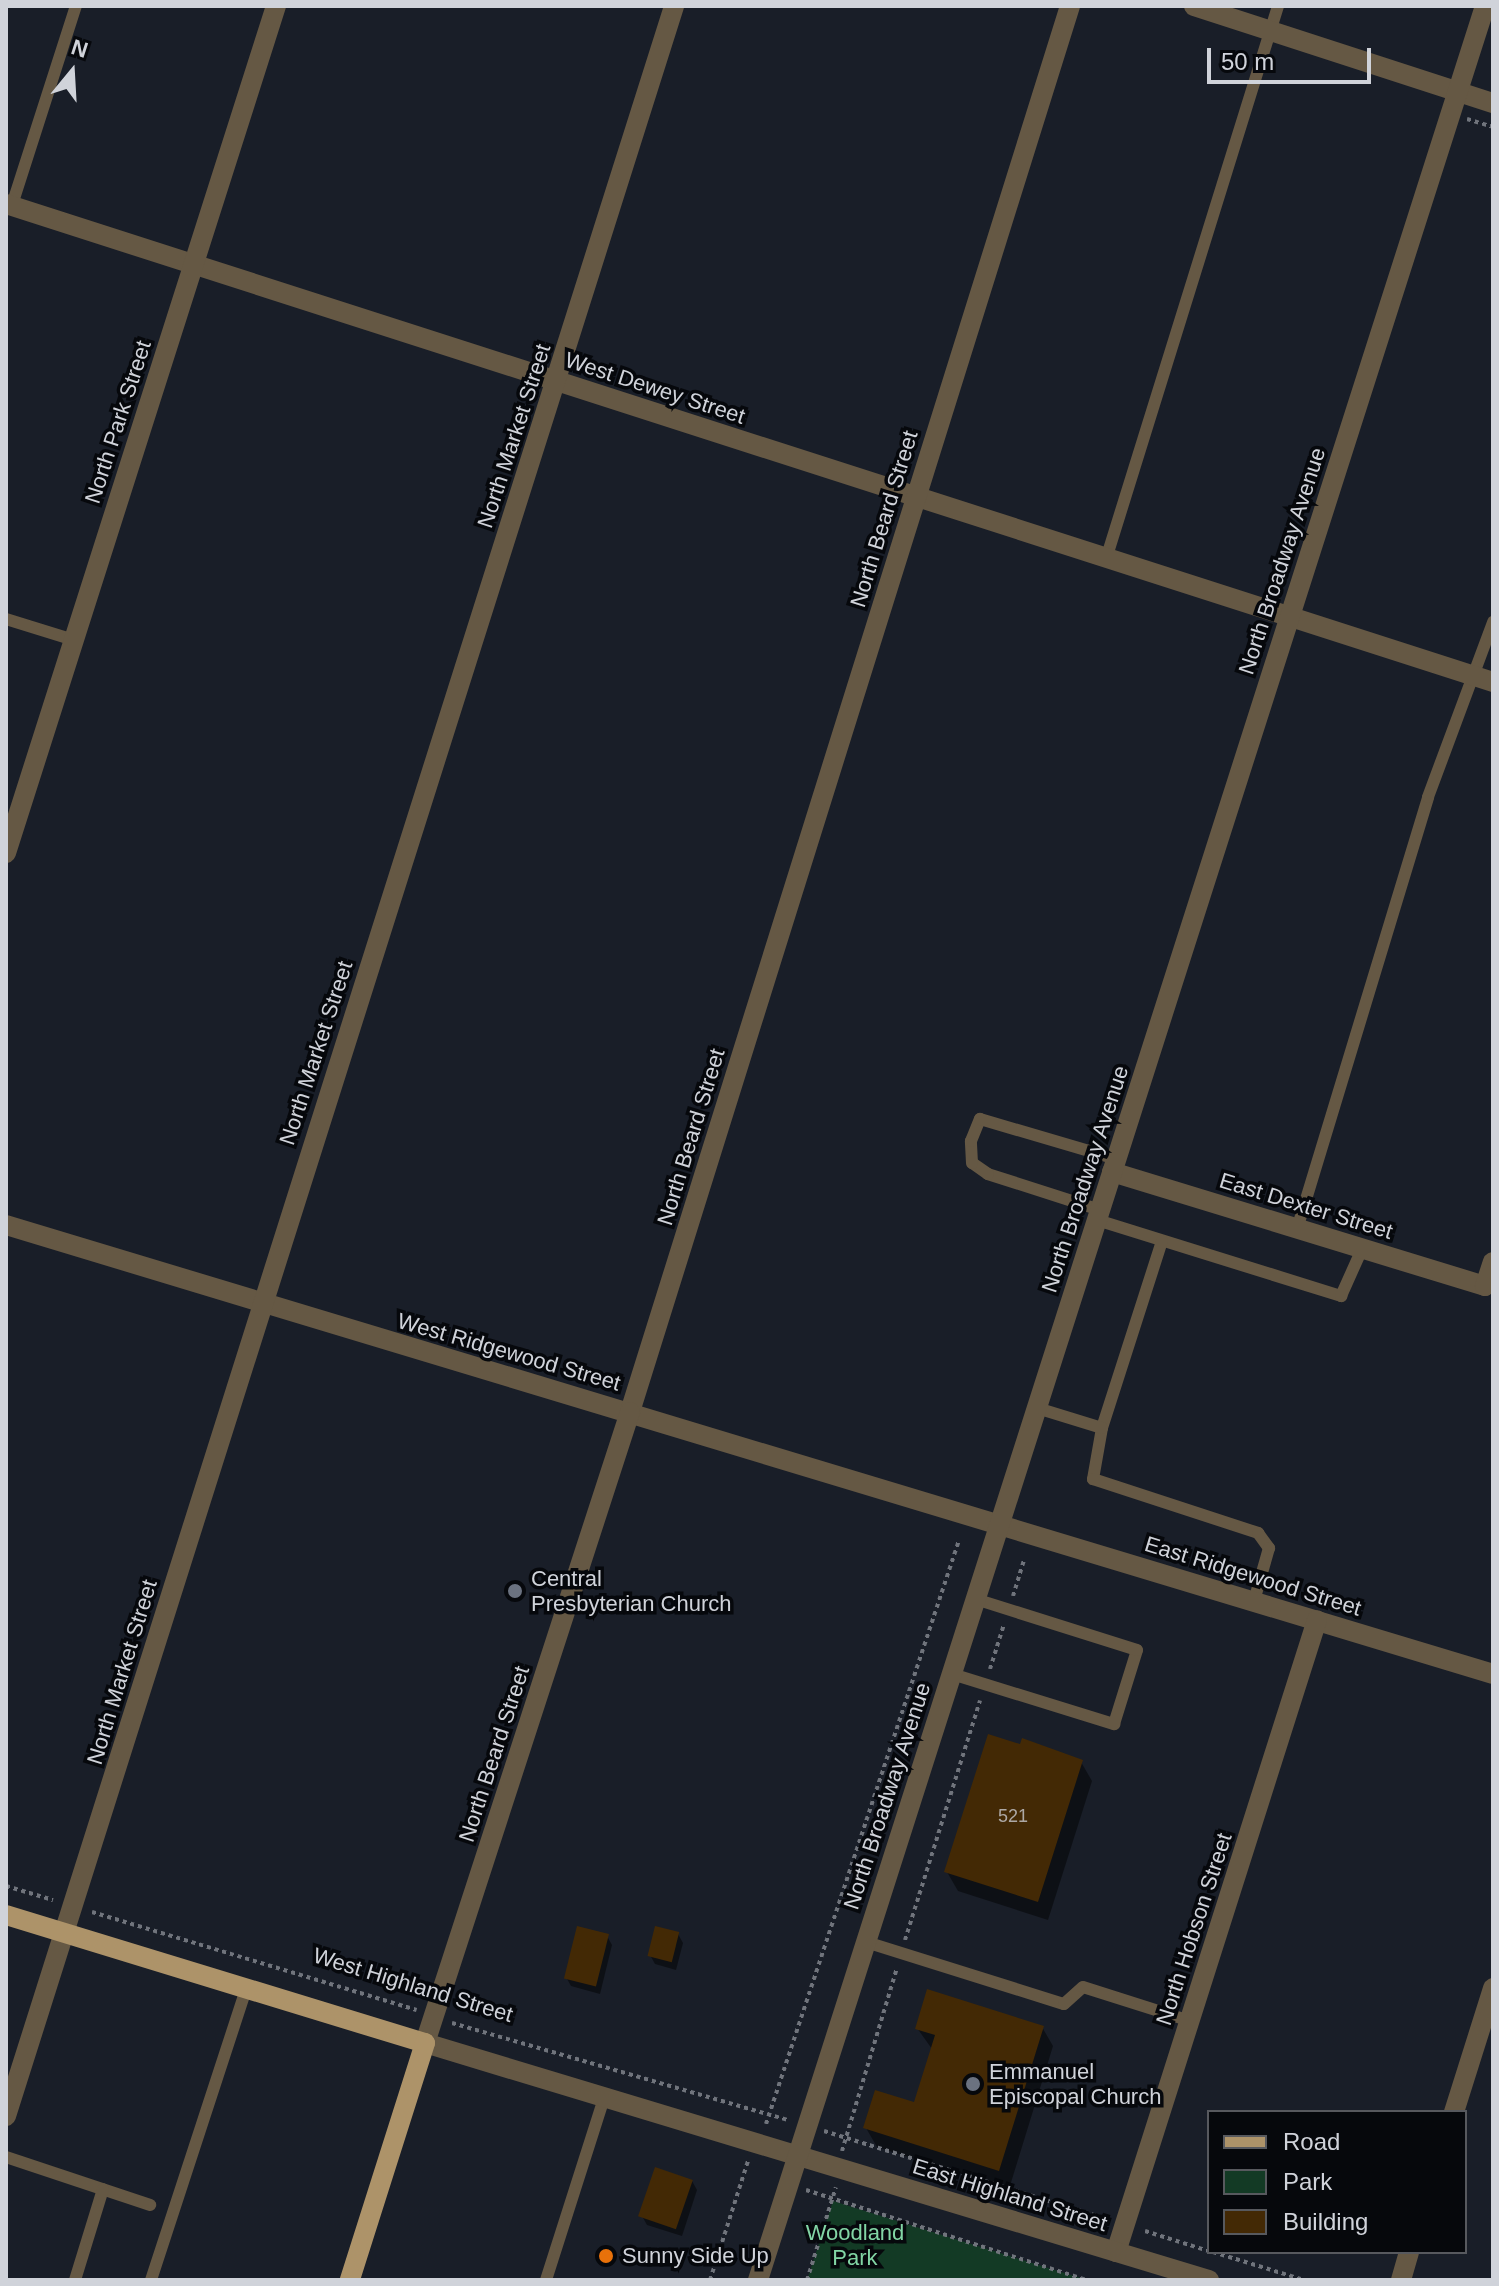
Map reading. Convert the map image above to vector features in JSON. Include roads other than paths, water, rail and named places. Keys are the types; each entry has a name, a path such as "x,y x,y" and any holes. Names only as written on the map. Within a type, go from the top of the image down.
{"main road":[{"path":"6,1915 425,2043"},
{"name":"North Beard Street","path":"350,2280 425,2043"}],"street":[{"name":"North Park Street","path":"6,853 276,6"},
{"name":"North Market Street","path":"6,2116 674,6"},
{"name":"North Beard Street","path":"425,2043 630,1412 1070,6"},
{"path":"1194,6 1493,103"},
{"name":"North Broadway Avenue","path":"758,2280 1485,6"},
{"name":"West Dewey Street","path":"9,204 192,266 1484,679"},
{"name":"East Dexter Street","path":"1114,1166 1297,1229 1485,1286 1493,1262"},
{"name":"West Ridgewood Street","path":"6,1225 1000,1524"},
{"name":"East Ridgewood Street","path":"1000,1524 1493,1674"},
{"name":"North Hobson Street","path":"1116,2252 1317,1620"},
{"path":"1455,2110 1493,1988"},
{"path":"425,2043 797,2156"},
{"name":"East Highland Street","path":"797,2156 1209,2280"},
{"path":"1401,2280 1408,2254"}],"lane":[{"path":"9,204 76,6"},
{"path":"1106,559 1278,6"},
{"path":"6,619 74,640"},
{"path":"1297,1229 1428,797 1484,679 1493,622"},
{"path":"1114,1166 980,1119 971,1141 972,1163 988,1174 1162,1241 1341,1296 1362,1249"},
{"path":"1162,1241 1102,1428 1093,1479 1258,1533 1269,1548 1254,1601"},
{"path":"1037,1408 1102,1428"},
{"path":"952,1674 1114,1724 1128,1680 1137,1650 975,1599"},
{"path":"866,1942 1064,2004 1083,1987 1190,2021"},
{"path":"151,2280 246,1989"},
{"path":"546,2280 604,2098"},
{"path":"6,2157 150,2205"},
{"path":"75,2280 103,2189"}],"place":[{"name":"Central Presbyterian Church","path":"515,1591"},
{"name":"Emmanuel Episcopal Church","path":"973,2084"},
{"name":"Sunny Side Up","path":"606,2256"}],"park label":[{"name":"Woodland Park","path":"855,2244"}]}
